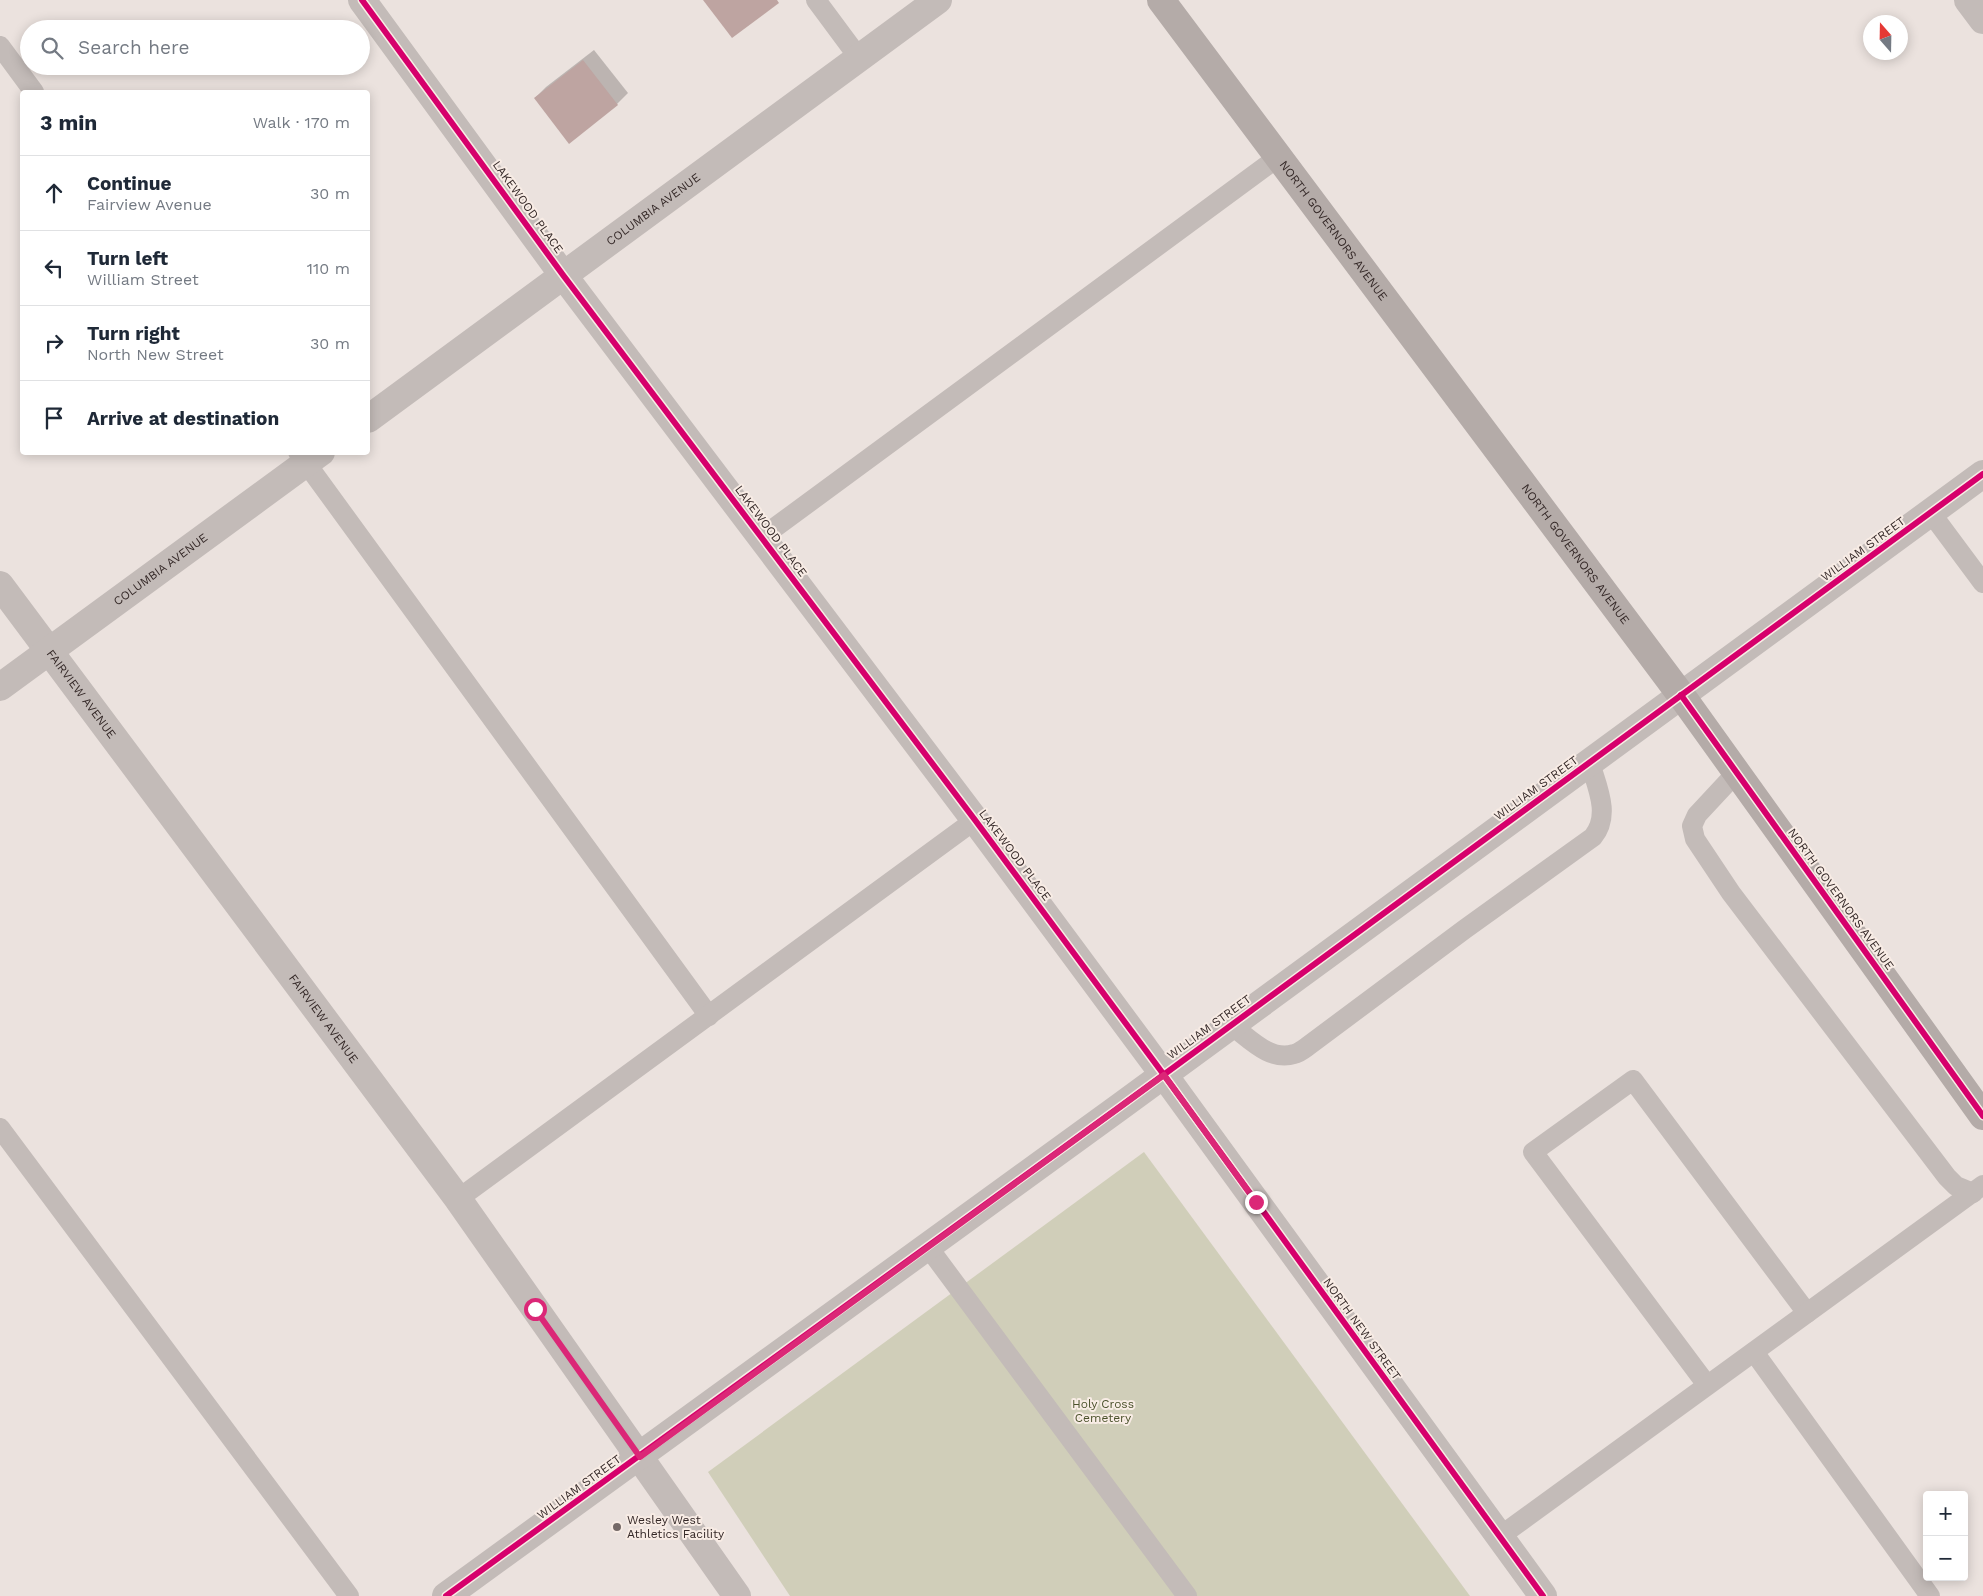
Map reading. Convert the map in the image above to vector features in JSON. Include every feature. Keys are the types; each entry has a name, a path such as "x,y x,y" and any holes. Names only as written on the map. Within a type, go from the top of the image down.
{"main road":[{"name":"NORTH GOVERNORS AVENUE","path":"1161,0 1737,772 1983,1116"}],"street":[{"name":"LAKEWOOD PLACE","path":"362,0 563,275 975,820 1164,1075"},
{"name":"COLUMBIA AVENUE","path":"370,417 938,0"},
{"path":"1968,0 1983,20"},
{"name":"COLUMBIA AVENUE","path":"0,687 308,456"},
{"name":"WILLIAM STREET","path":"446,1596 1164,1075 1983,474"},
{"name":"FAIRVIEW AVENUE","path":"0,585 458,1199 737,1596"},
{"name":"NORTH NEW STREET","path":"1164,1075 1543,1596"}],"lane":[{"path":"816,0 859,58"},
{"path":"0,46 20,73"},
{"path":"21,75 33,90"},
{"path":"762,537 1278,158"},
{"path":"308,456 709,1016"},
{"path":"1930,513 1983,583"},
{"path":"1231,1025 1267,1052 1283,1056 1295,1054 1308,1046 1465,929 1593,837 1600,829 1603,816 1602,803 1590,763"},
{"path":"1737,772 1697,815 1692,826 1695,839 1731,892 1947,1177 1956,1186 1978,1189"},
{"path":"458,1199 975,820"},
{"path":"1707,1385 1533,1152 1633,1080 1807,1314"},
{"path":"0,1128 349,1596"},
{"path":"1499,1537 1978,1189"},
{"path":"928,1247 1187,1596"},
{"path":"1754,1352 1930,1596"}],"green space":[{"name":"Holy Cross Cemetery","path":"1144,1152 1470,1596 790,1596 708,1472"}],"building":[{"path":"703,0 777,0 779,3 732,38"},
{"path":"583,60 618,105 569,144 534,98"}],"cycle path":[{"path":"362,0 563,275 975,820 1164,1075 1543,1596"},
{"path":"446,1596 1121,1106 1983,474"},
{"path":"1681,695 1983,1116"}],"place":[{"name":"Wesley West Athletics Facility","path":"617,1527"}],"route":[{"path":"535,1309 640,1457 1164,1075 1256,1202"}]}
